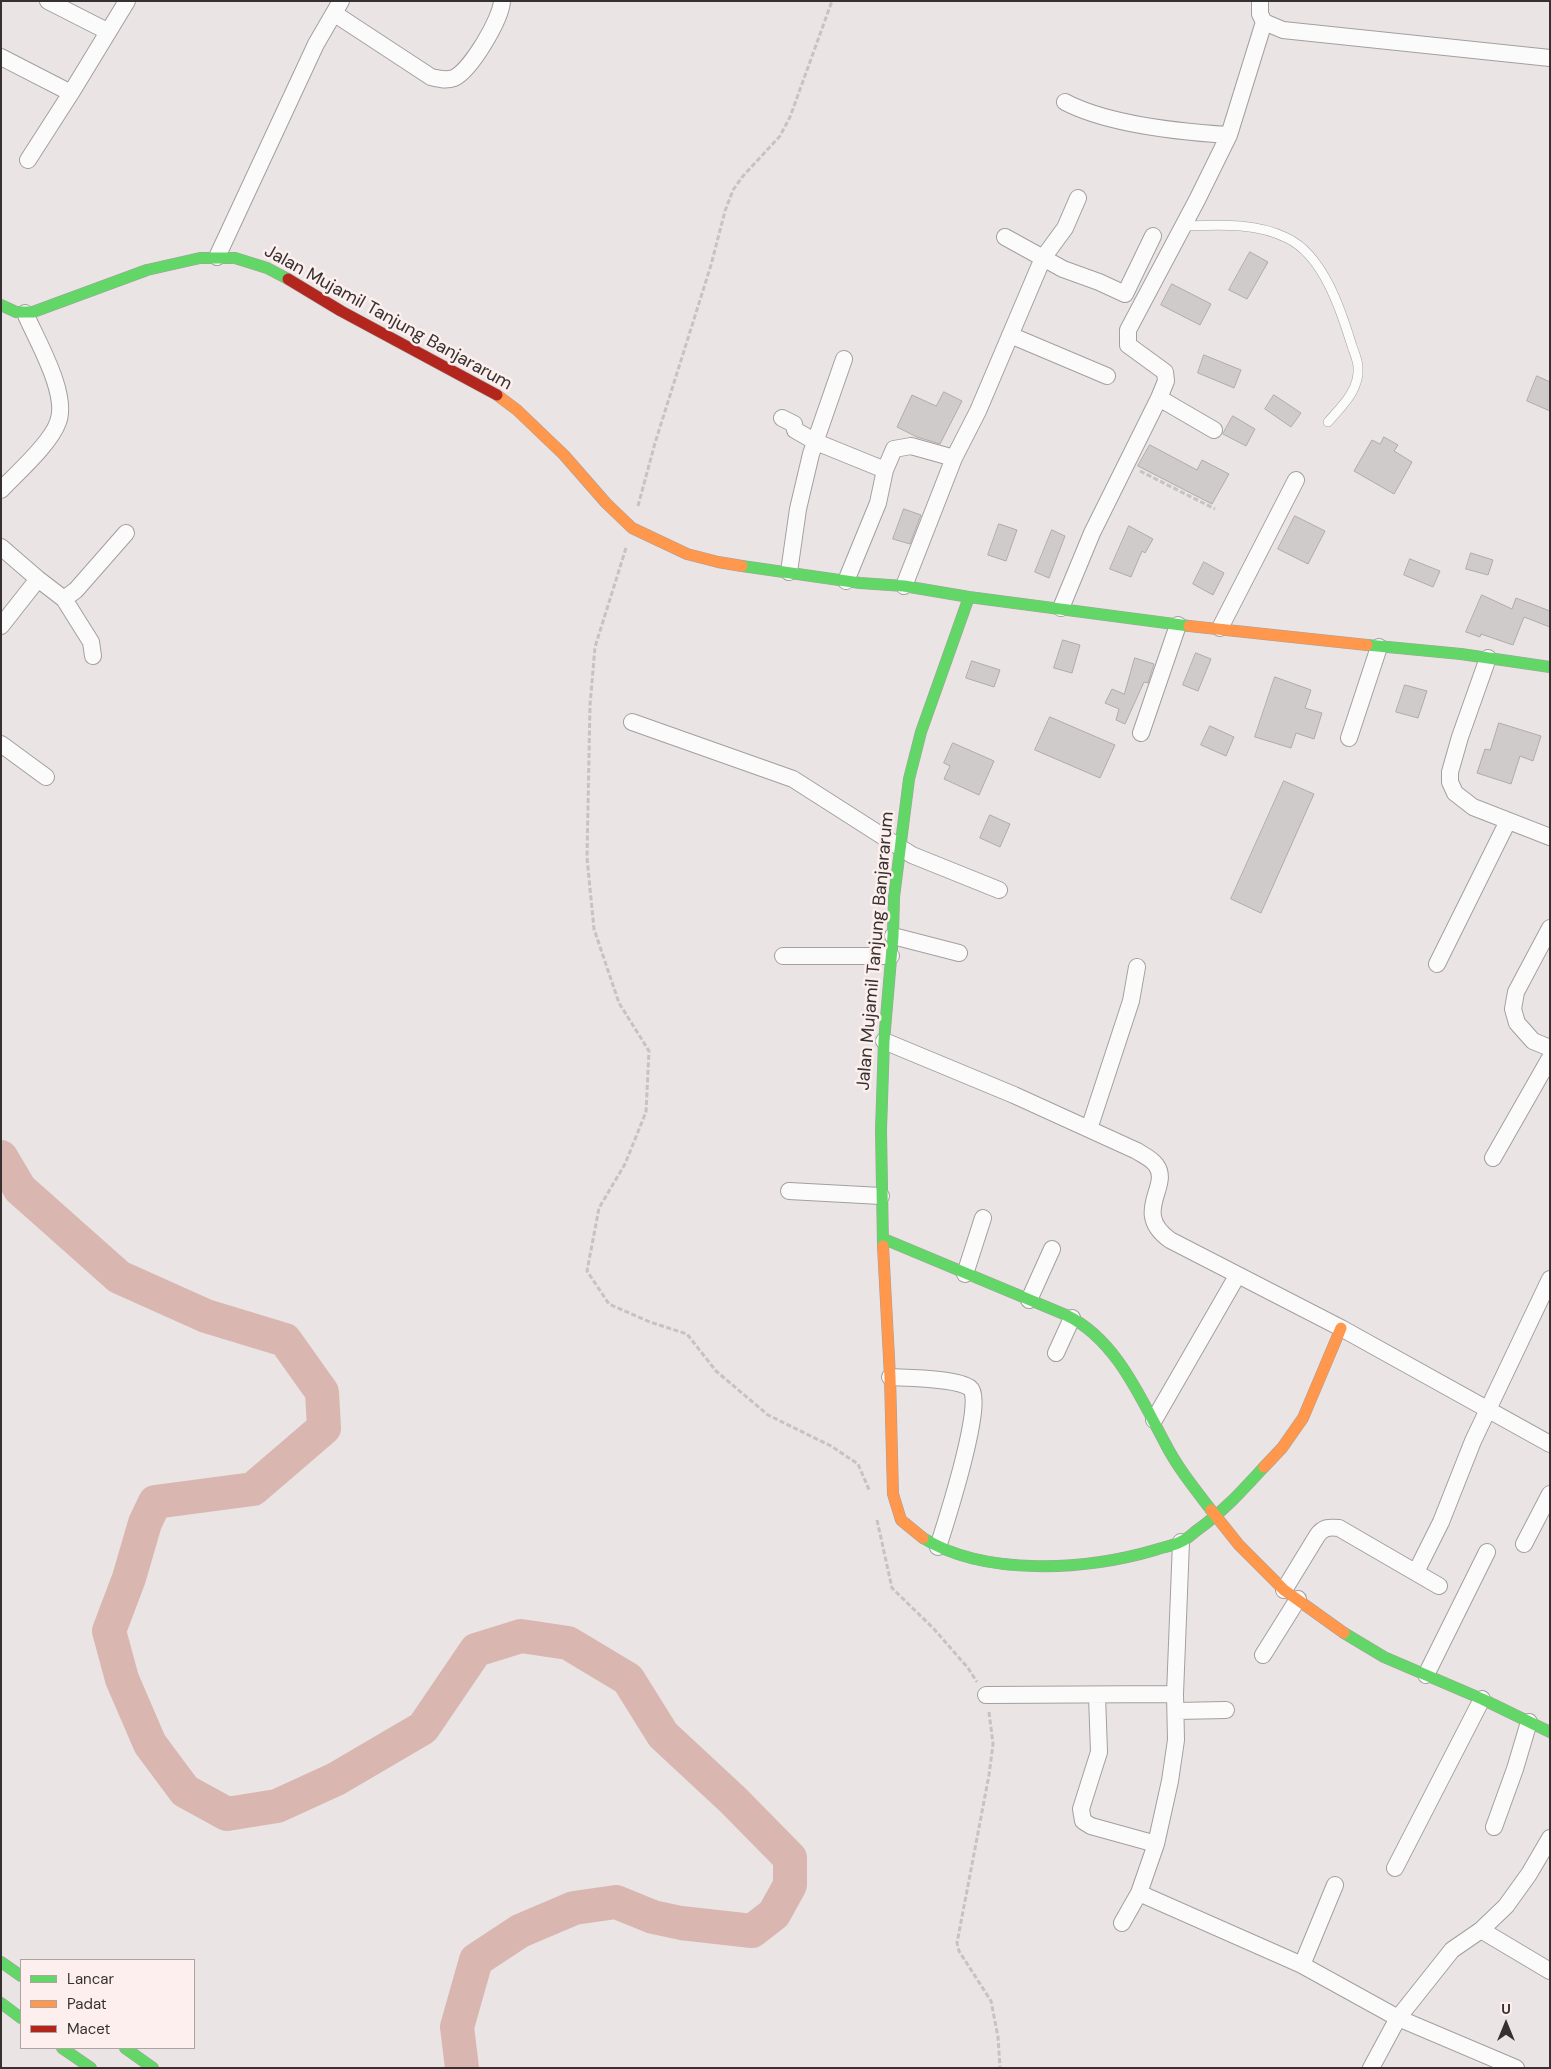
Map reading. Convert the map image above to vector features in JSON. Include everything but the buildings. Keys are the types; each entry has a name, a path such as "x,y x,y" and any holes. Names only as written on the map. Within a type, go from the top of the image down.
{"main road":[{"name":"Jalan Mujamil Tanjung Banjararum","path":"25,313 50,306 108,283 174,263 217,257 246,260 280,275 321,300 494,394 517,410 564,455 606,503 635,530 686,554 718,562 846,581 904,586 969,597 921,732 909,779 894,897 893,936 884,1041 881,1196 890,1377 892,1494 901,1520 906,1526 938,1547 980,1559 1018,1566 1055,1566 1099,1562 1138,1555 1181,1542 1218,1516 1282,1448 1303,1418 1341,1328"},
{"path":"1,305 6,309 25,313"},
{"path":"969,597 1291,638 1488,658 1550,667"},
{"path":"884,1240 1072,1318 1090,1329 1104,1341 1154,1420 1170,1452 1200,1496 1218,1516 1239,1545 1284,1590 1354,1640 1384,1656 1482,1699 1550,1732"},
{"path":"1,1962 20,1975"},
{"path":"1,2003 20,2017"},
{"path":"63,2049 91,2068"},
{"path":"126,2049 154,2068"}],"street":[{"path":"48,1 107,31"},
{"path":"28,160 71,94 107,31 127,1"},
{"path":"217,257 320,37 338,8 431,77 444,80 455,77 465,70 498,16 502,1"},
{"path":"1260,1 1260,14 1264,22 1283,30 1550,58"},
{"path":"1061,608 1092,533 1166,381 1165,372 1128,345 1128,330 1197,200 1228,135 1264,22"},
{"path":"1,57 71,94"},
{"path":"1065,102 1089,113 1134,123 1184,132 1228,135"},
{"path":"904,586 954,458 978,411 1043,258 1065,228 1078,198"},
{"path":"1005,237 1063,269 1125,294 1153,236"},
{"path":"1,490 54,430 60,414 58,393 25,313"},
{"path":"1010,335 1107,376"},
{"path":"789,572 798,509 816,442 844,359"},
{"path":"1159,398 1214,430"},
{"path":"782,418 794,424 795,430 816,442 885,470"},
{"path":"846,581 878,503 885,470 894,449 902,449 906,446 918,447 954,458"},
{"path":"1220,628 1296,480"},
{"path":"64,599 82,584 126,533"},
{"path":"1,547 64,599 91,642 92,656"},
{"path":"1,626 38,579"},
{"path":"1142,733 1178,624"},
{"path":"1349,738 1379,646"},
{"path":"1488,658 1460,737 1449,777 1452,788 1459,798 1473,807 1550,837"},
{"path":"632,722 793,779 912,855 999,890"},
{"path":"1,744 46,777"},
{"path":"1437,964 1508,822"},
{"path":"1550,928 1516,992 1512,1009 1517,1023 1533,1041 1550,1048"},
{"path":"893,936 959,953"},
{"path":"783,956 891,956"},
{"path":"1088,1129 1132,1001 1137,966"},
{"path":"884,1041 1014,1095 1137,1151 1156,1164 1159,1176 1153,1221 1161,1234 1182,1248 1341,1328 1550,1444"},
{"path":"1493,1158 1550,1058"},
{"path":"789,1191 881,1196"},
{"path":"964,1274 983,1218"},
{"path":"1029,1300 1052,1249"},
{"path":"1154,1420 1237,1276"},
{"path":"1416,1572 1440,1522 1473,1441 1550,1279"},
{"path":"1056,1353 1072,1318"},
{"path":"890,1377 958,1383 970,1387 974,1394 973,1417 963,1464 938,1547"},
{"path":"1524,1544 1550,1494"},
{"path":"1284,1590 1317,1536 1321,1531 1331,1527 1339,1528 1439,1586"},
{"path":"1122,1922 1139,1893 1156,1844 1170,1781 1176,1740 1175,1694 1181,1542"},
{"path":"1426,1675 1487,1552"},
{"path":"1263,1655 1298,1599"},
{"path":"986,1694 1097,1696 1175,1694"},
{"path":"1097,1696 1099,1752 1081,1809 1083,1821 1091,1826 1156,1844"},
{"path":"1395,1868 1482,1699"},
{"path":"1176,1712 1226,1710"},
{"path":"1494,1827 1515,1769 1529,1722"},
{"path":"1371,2068 1398,2018 1452,1950 1498,1916 1519,1889 1550,1838"},
{"path":"1302,1965 1335,1885"},
{"path":"1139,1893 1302,1965 1398,2018 1516,2068"},
{"path":"1481,1930 1550,1971"}],"lane":[{"path":"1182,226 1225,224 1270,231 1300,245 1325,276 1345,322 1358,368 1352,395 1328,422"}],"path":[{"path":"832,1 790,117 780,136 743,176 733,190 725,211 711,265 655,443 635,530 595,648 590,705 587,858 594,930 620,1003 649,1051 646,1112 626,1164 598,1208 587,1271 610,1304 650,1322 686,1334 716,1371 768,1415 831,1446 858,1464 869,1485 871,1494"},
{"path":"1127,463 1215,509"},
{"path":"875,1513 892,1588 945,1642 968,1668 986,1694 993,1744 989,1775 957,1943 959,1951 991,2001 998,2037 1000,2068"}],"waterway":[{"path":"1,1157 20,1189 119,1277 206,1316 285,1340 322,1392 324,1428 253,1489 155,1502 145,1523 129,1578 109,1631 122,1679 150,1744 185,1791 227,1814 277,1806 336,1779 423,1728 476,1650 521,1636 568,1643 628,1679 663,1735 733,1800 790,1858 790,1885 774,1914 752,1931 681,1923 653,1917 616,1902 574,1908 520,1931 476,1960 457,2027 462,2068"}],"traffic: fast":[{"path":"1,305 16,312 33,312 147,270 200,258 235,258 267,268 288,279"},
{"path":"742,566 860,583 904,586 969,597 1189,626"},
{"path":"883,1246 881,1130 884,1041 893,936 894,897 909,779 921,732 969,597"},
{"path":"1367,645 1461,654 1550,667"},
{"path":"884,1239 1066,1315 1084,1326 1113,1354 1125,1371 1175,1461 1211,1510"},
{"path":"923,1538 948,1551 976,1559 1006,1564 1068,1565 1128,1557 1186,1539 1224,1509 1264,1467"},
{"path":"1344,1633 1384,1657 1482,1699 1550,1732"},
{"path":"1,1962 20,1975"},
{"path":"1,2003 20,2017"},
{"path":"63,2049 91,2068"},
{"path":"126,2049 153,2068"}],"traffic: slow":[{"path":"497,395 517,410 564,455 606,503 632,528 687,554 742,566"},
{"path":"1189,626 1367,645"},
{"path":"883,1246 890,1377 893,1494 901,1520 923,1538"},
{"path":"1264,1467 1282,1448 1303,1418 1341,1328"},
{"path":"1211,1510 1239,1545 1284,1590 1344,1633"}],"traffic: jam":[{"path":"288,279 341,311 497,395"}]}
